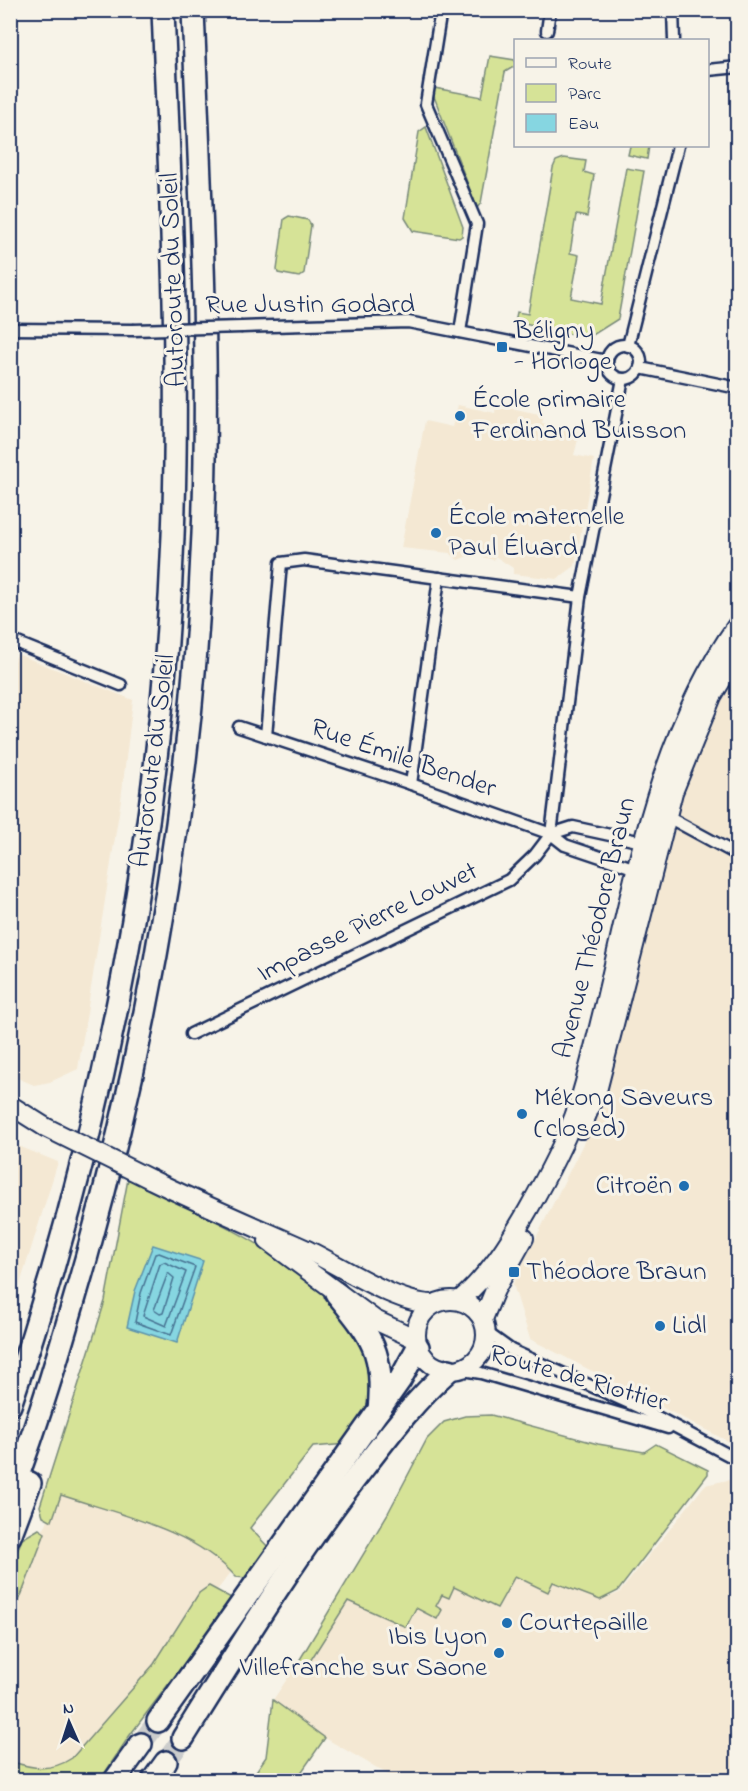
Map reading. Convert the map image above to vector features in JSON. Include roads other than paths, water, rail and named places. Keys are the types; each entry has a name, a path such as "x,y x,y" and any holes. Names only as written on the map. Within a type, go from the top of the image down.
{"highway":[{"name":"Autoroute du Soleil","path":"10,1405 75,1190 127,951 149,808 166,644 173,536 175,361 163,10"},
{"name":"Autoroute du Soleil","path":"10,1497 45,1400 119,1134 157,956 179,811 200,591 206,360 193,10"},
{"path":"10,1536 45,1442 71,1357 113,1180 138,1046"},
{"path":"10,1362 75,1190"},
{"path":"336,1293 362,1325 378,1358 381,1374 379,1410"},
{"path":"158,1720 409,1367 417,1343"},
{"path":"183,1738 270,1597 318,1528 404,1416 453,1370"},
{"path":"115,1780 141,1744"},
{"path":"153,1780 166,1762"}],"main road":[{"name":"Avenue Théodore Braun","path":"485,1326 495,1290 557,1178 585,1121 598,1087 671,753 694,696 738,624"},
{"name":"Avenue Théodore Braun","path":"652,844 668,817 673,792 692,740 712,696 737,654"},
{"name":"Avenue Théodore Braun","path":"460,1300 479,1283 520,1223 547,1176 571,1124 645,872"},
{"path":"10,1105 44,1127 399,1296 419,1304 460,1300 471,1305 485,1326 482,1352 476,1360 453,1370 430,1363 417,1343 375,1320 336,1293 253,1228"},
{"path":"10,1118 44,1127"},
{"path":"417,1343 418,1322 434,1304"}],"street":[{"path":"441,10 426,104 477,224 460,332"},
{"path":"547,31 550,10"},
{"path":"673,10 674,39"},
{"path":"709,70 738,67"},
{"path":"628,346 678,147"},
{"name":"Rue Justin Godard","path":"10,329 133,330 408,322 607,361"},
{"path":"628,346 640,357 640,368 633,376 622,379 610,371 607,361 612,351 628,346"},
{"path":"640,368 738,388"},
{"path":"622,379 580,597 551,834 573,827 652,844"},
{"path":"266,736 281,563 304,560 580,597"},
{"path":"411,784 440,578"},
{"path":"10,640 121,685"},
{"name":"Rue Émile Bender","path":"239,727 411,784 551,834 565,845 645,872"},
{"path":"668,817 738,855"},
{"name":"Impasse Pierre Louvet","path":"191,1034 508,880 535,855 551,834"},
{"name":"Route de Riottier","path":"485,1326 511,1350 595,1386 738,1460"},
{"name":"Route de Riottier","path":"453,1370 482,1373 686,1432"}],"water":[{"path":"153,1245 203,1261 177,1343 127,1327 135,1291"}],"tunnel":[{"path":"141,1744 158,1721"},
{"path":"166,1762 183,1738"}],"place":[{"name":"Béligny - Horloge","path":"502,347"},
{"name":"École primaire Ferdinand Buisson","path":"460,416"},
{"name":"École maternelle Paul Éluard","path":"436,533"},
{"name":"Mékong Saveurs (closed)","path":"522,1114"},
{"name":"Citroën","path":"684,1186"},
{"name":"Théodore Braun","path":"514,1272"},
{"name":"Lidl","path":"660,1326"},
{"name":"Courtepaille","path":"507,1623"},
{"name":"Ibis Lyon Villefranche sur Saone","path":"499,1653"}]}
